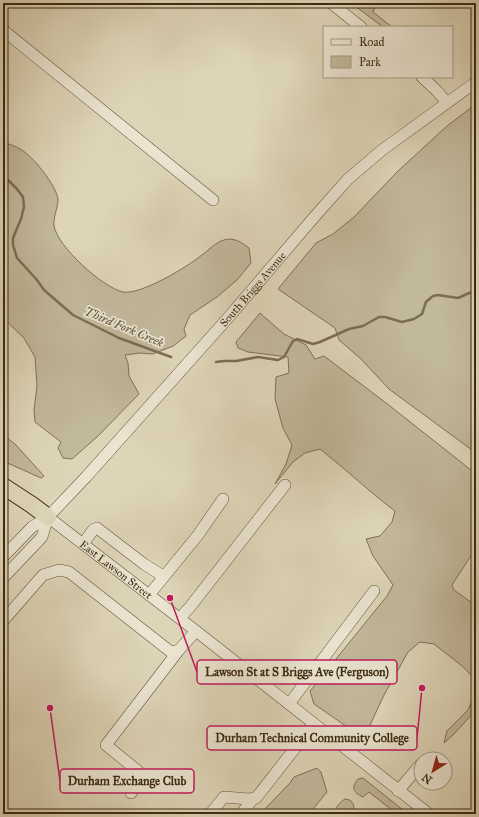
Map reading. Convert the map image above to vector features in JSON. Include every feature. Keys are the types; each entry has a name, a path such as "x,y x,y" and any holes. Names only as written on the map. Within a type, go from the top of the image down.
{"highway":[{"path":"3,486 32,504 48,517"}],"street":[{"path":"331,3 360,26"},
{"path":"3,30 213,200"},
{"path":"423,78 438,91 447,103"},
{"name":"South Briggs Avenue","path":"48,517 232,314 348,179 382,150 476,82"},
{"path":"180,618 285,486"},
{"path":"149,595 198,535 223,499"},
{"path":"3,557 32,527 48,517"},
{"path":"3,578 42,537 48,517"},
{"name":"East Lawson Street","path":"48,517 180,618 429,814"},
{"path":"83,544 93,530 97,528 144,564 163,576"},
{"path":"3,621 44,575 59,570 69,572 171,652 179,650"},
{"path":"289,704 374,591"},
{"path":"131,792 144,776 106,745 179,650 196,631"},
{"path":"210,814 224,797 249,799 256,798 314,724"},
{"path":"398,791 413,773"},
{"path":"241,814 253,798"}],"green space":[{"path":"351,3 382,3 375,7 373,12 391,26 382,26"},
{"path":"476,104 476,453 389,389 361,359 339,340 335,328 278,289 316,243 333,234 354,217 398,171 447,126"},
{"path":"3,142 25,152 43,171 53,186 58,199 54,223 57,235 72,255 82,265 114,289 123,292 131,292 152,285 186,266 215,244 224,240 234,240 249,248 251,263 237,280 217,297 190,315 184,329 186,336 173,346 153,354 140,353 125,355 128,363 129,376 139,394 98,436 72,459 63,458 58,448 61,442 35,422 34,410 37,386 35,357 24,338 3,318"},
{"path":"260,313 284,334 306,345 315,359 324,356 476,474 476,548 452,585 454,590 476,606 476,690 474,678 462,666 434,644 420,642 408,652 383,697 366,734 356,733 314,704 310,691 387,596 393,585 373,556 366,539 380,536 392,522 395,511 320,449 305,453 293,462 275,484 286,464 292,445 283,428 275,399 276,377 289,373 288,357 248,352 238,348 236,342"},
{"path":"3,435 15,444 44,476 41,478 3,461"},
{"path":"476,691 476,710 444,743 447,731 468,710"},
{"path":"317,768 321,772 327,792 309,814 260,814 294,777"},
{"path":"363,778 408,814 397,814 369,792 363,797 357,793 354,790 354,785 358,779"},
{"path":"345,799 350,800 354,805 354,809 351,814 334,814 338,805"}],"waterway":[{"name":"Third Fork Creek","path":"3,178 6,178 23,197 24,207 13,238 13,245 17,258 44,290 73,315 119,338 171,357"},
{"name":"Third Fork Creek","path":"216,362 236,361 258,357 278,360 284,357 293,341 297,339 313,344 349,329 363,326 379,317 385,317 402,322 414,319 422,314 426,302 433,296 438,295 458,298 476,290"}],"place":[{"name":"Lawson St at S Briggs Ave (Ferguson)","path":"170,598"},
{"name":"Durham Technical Community College","path":"422,688"},
{"name":"Durham Exchange Club","path":"50,708"}]}
